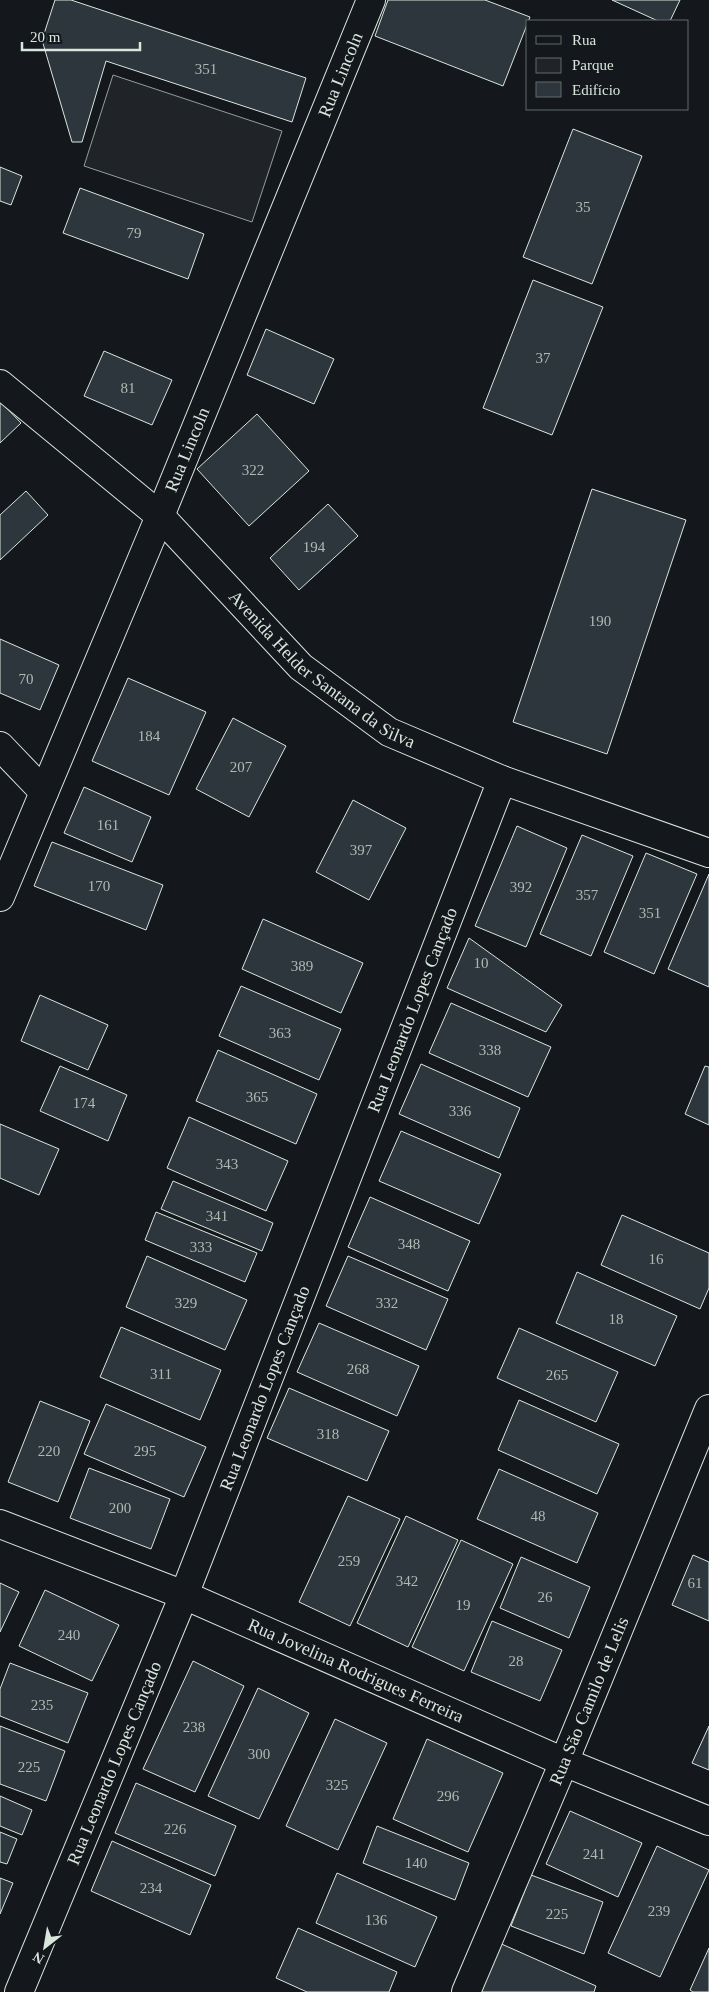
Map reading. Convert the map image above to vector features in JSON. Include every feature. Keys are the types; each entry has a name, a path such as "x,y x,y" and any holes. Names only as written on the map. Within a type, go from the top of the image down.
{"street":[{"name":"Rua Lincoln","path":"0,897 160,516 370,0"},
{"name":"Avenida Helder Santana da Silva","path":"0,384 160,516 301,667 389,732 502,780 709,853"},
{"path":"0,746 44,792"},
{"name":"Rua Leonardo Lopes Cançado","path":"19,1992 184,1595 502,780"},
{"name":"Rua São Camilo de Lelis","path":"466,1992 564,1762 709,1409"},
{"name":"Rua Jovelina Rodrigues Ferreira","path":"0,1524 184,1595 564,1762 709,1822"}],"green space":[{"path":"113,75 282,131 252,222 84,166"}],"building":[{"path":"55,0 71,0 306,78 292,122 106,61 82,142 72,142 42,40"},
{"path":"388,0 485,0 530,17 529,20 526,20 526,27 503,86 375,36"},
{"path":"612,0 680,0 670,20 656,20"},
{"path":"573,129 642,156 592,284 523,257"},
{"path":"0,167 22,176 11,205 0,201"},
{"path":"80,188 204,234 188,279 63,233"},
{"path":"533,280 603,307 552,435 483,408"},
{"path":"266,329 334,359 314,404 247,375"},
{"path":"104,351 172,380 152,425 84,396"},
{"path":"0,401 21,423 0,443"},
{"path":"257,414 309,471 249,526 197,469"},
{"path":"592,489 686,520 607,754 513,722"},
{"path":"26,491 48,515 0,560 0,515"},
{"path":"328,504 358,536 299,590 270,558"},
{"path":"0,639 59,665 40,710 0,693"},
{"path":"128,678 206,712 169,795 92,761"},
{"path":"233,718 286,746 249,817 196,789"},
{"path":"84,787 151,817 132,862 64,833"},
{"path":"353,800 406,828 369,900 316,872"},
{"path":"517,826 567,848 526,947 475,926"},
{"path":"582,835 633,856 591,956 540,934"},
{"path":"52,842 163,885 146,930 34,886"},
{"path":"646,853 697,874 654,974 604,952"},
{"path":"709,874 709,987 668,969"},
{"path":"263,919 363,963 341,1013 242,969"},
{"path":"469,938 562,1005 546,1032 447,988"},
{"path":"241,986 341,1029 319,1080 219,1036"},
{"path":"40,995 108,1025 88,1070 21,1041"},
{"path":"451,1003 551,1047 528,1097 429,1053"},
{"path":"218,1050 317,1094 296,1144 196,1101"},
{"path":"421,1064 520,1108 499,1158 399,1114"},
{"path":"60,1066 127,1095 108,1141 40,1111"},
{"path":"705,1066 709,1067 709,1125 685,1114"},
{"path":"189,1117 288,1161 266,1211 167,1168"},
{"path":"0,1124 59,1149 39,1195 0,1178"},
{"path":"401,1131 501,1174 479,1224 379,1181"},
{"path":"173,1181 273,1223 262,1251 161,1209"},
{"path":"370,1197 470,1241 448,1291 348,1247"},
{"path":"156,1212 257,1253 245,1282 145,1240"},
{"path":"622,1215 709,1253 709,1288 700,1309 601,1265"},
{"path":"147,1256 247,1300 225,1350 126,1307"},
{"path":"348,1256 448,1299 426,1350 326,1306"},
{"path":"577,1272 677,1316 655,1366 556,1323"},
{"path":"319,1323 419,1366 397,1416 297,1372"},
{"path":"121,1327 221,1370 200,1420 100,1377"},
{"path":"519,1328 618,1372 596,1422 497,1378"},
{"path":"289,1388 389,1431 367,1481 267,1438"},
{"path":"519,1400 619,1444 597,1494 498,1450"},
{"path":"40,1401 90,1421 58,1502 8,1482"},
{"path":"106,1404 206,1447 184,1497 84,1454"},
{"path":"89,1468 170,1499 151,1549 70,1518"},
{"path":"499,1469 598,1513 577,1563 477,1519"},
{"path":"348,1496 400,1519 350,1626 299,1602"},
{"path":"406,1516 458,1540 408,1647 357,1623"},
{"path":"461,1540 513,1564 464,1671 412,1647"},
{"path":"693,1555 709,1562 709,1621 672,1605"},
{"path":"521,1557 590,1587 569,1638 500,1608"},
{"path":"0,1583 19,1592 0,1632"},
{"path":"45,1590 119,1625 92,1681 19,1646"},
{"path":"492,1621 562,1650 540,1701 471,1672"},
{"path":"193,1661 244,1686 195,1792 143,1769"},
{"path":"10,1663 88,1693 68,1743 0,1716 0,1689"},
{"path":"258,1688 309,1713 259,1819 208,1796"},
{"path":"335,1719 387,1743 338,1850 286,1826"},
{"path":"0,1726 65,1751 46,1801 0,1784"},
{"path":"709,1726 709,1770 692,1763"},
{"path":"427,1739 503,1773 468,1852 393,1819"},
{"path":"136,1783 236,1826 215,1876 115,1833"},
{"path":"0,1796 32,1810 22,1835 0,1826"},
{"path":"570,1811 642,1843 618,1897 546,1864"},
{"path":"377,1826 469,1863 455,1900 363,1863"},
{"path":"0,1832 17,1839 7,1864 0,1862"},
{"path":"112,1841 211,1885 190,1935 91,1891"},
{"path":"657,1846 709,1870 660,1977 608,1953"},
{"path":"337,1873 437,1917 415,1967 316,1923"},
{"path":"531,1875 603,1902 584,1954 511,1926"},
{"path":"0,1878 13,1883 0,1914"},
{"path":"298,1928 397,1972 389,1992 307,1992 276,1978"},
{"path":"497,1942 596,1986 594,1992 475,1992"},
{"path":"709,1948 709,1992 693,1992 690,1990"}]}
